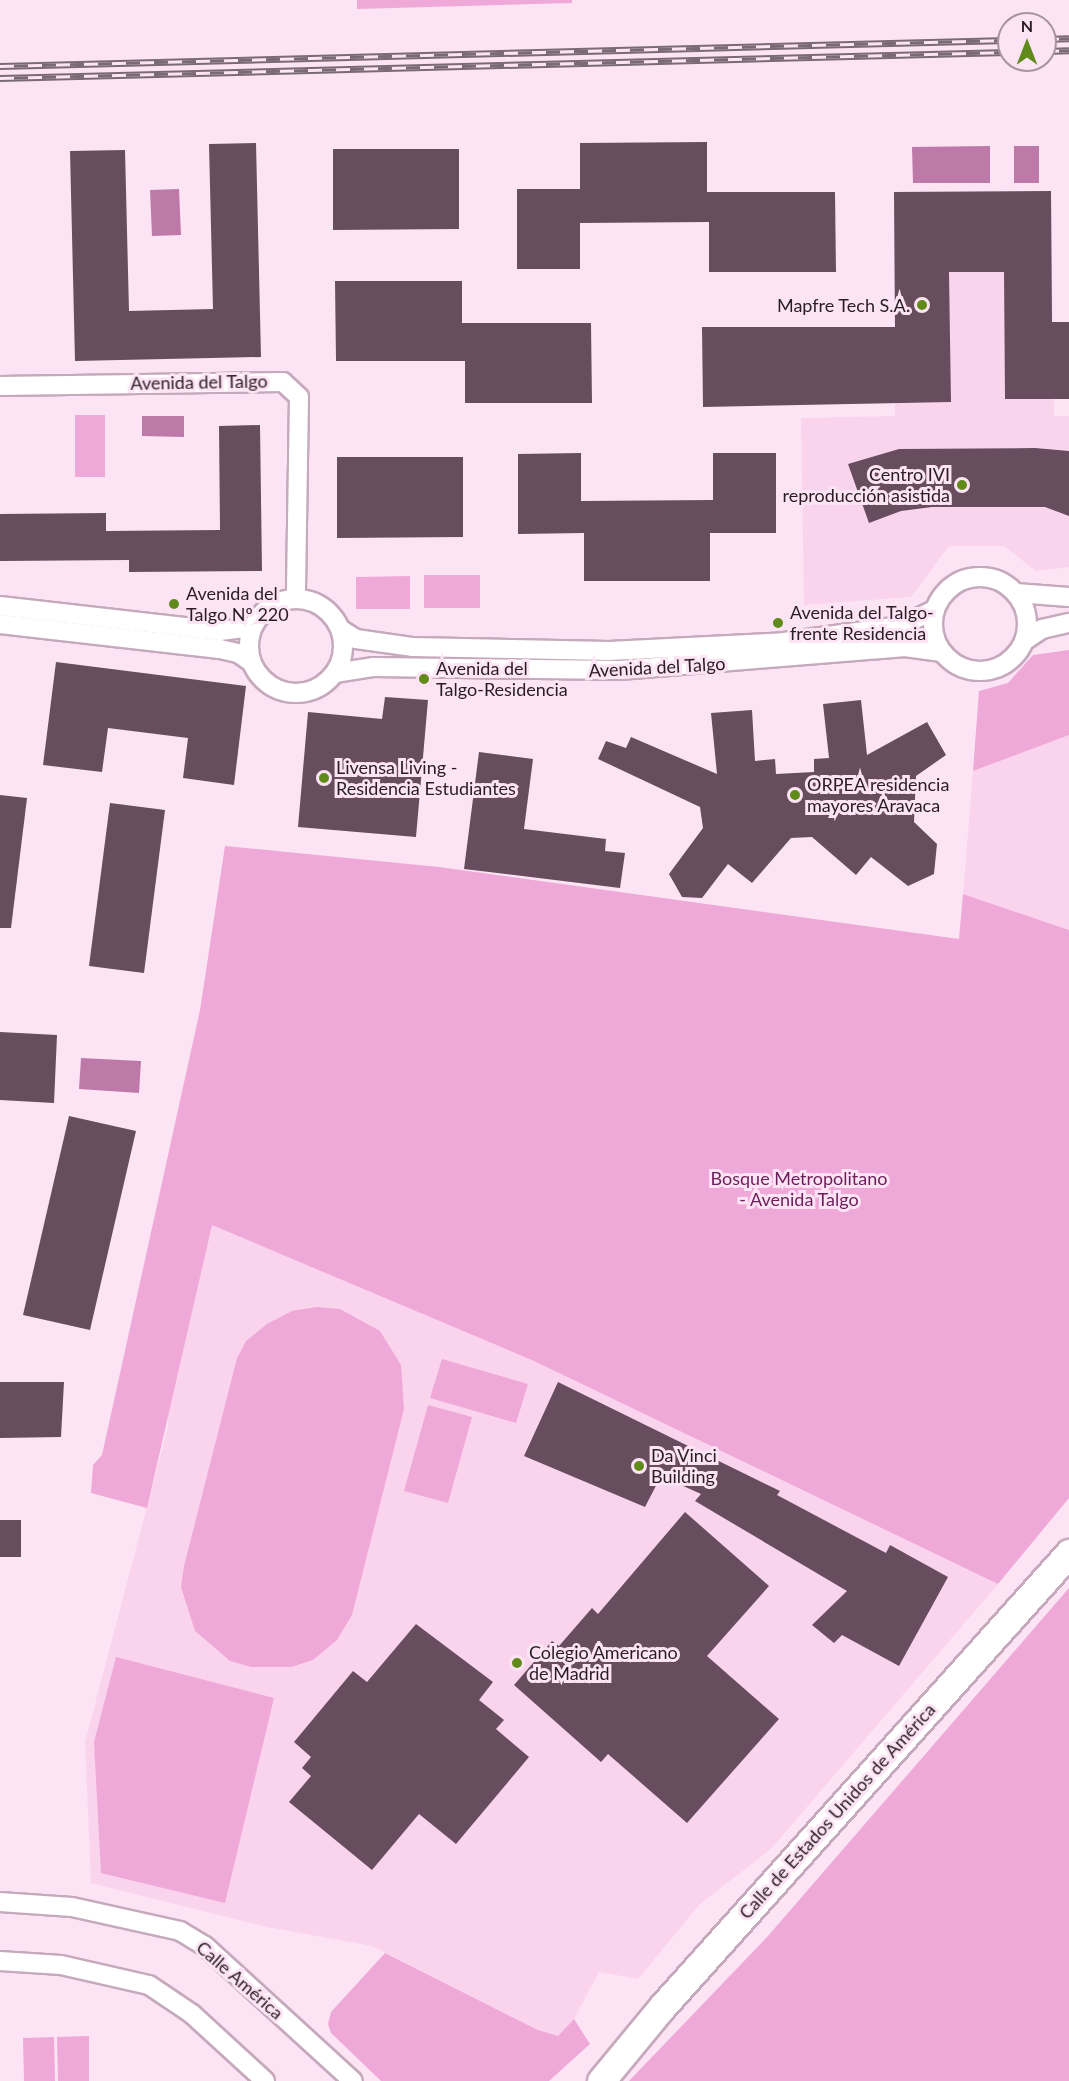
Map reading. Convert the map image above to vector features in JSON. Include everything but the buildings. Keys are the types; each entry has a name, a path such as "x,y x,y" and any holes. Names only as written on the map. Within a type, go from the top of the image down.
{"main road":[{"name":"Calle de Estados Unidos de América","path":"601,2081 645,2025 1069,1553"},
{"name":"Calle de Estados Unidos de América","path":"587,2081 645,2025"}],"street":[{"name":"Avenida del Talgo","path":"0,386 283,382 298,397 296,599"},
{"path":"1069,597 1054,600 1016,593 992,578 970,578 950,586 934,610 932,625 942,652 963,668 992,669 1006,663 1024,641 1042,629 1069,623"},
{"path":"1016,593 1027,616 1024,641"},
{"path":"0,624 238,653 251,662 266,683 290,693 315,689 334,674 341,659 340,629 323,607 296,599 270,606 252,627 251,662"},
{"path":"0,606 220,631 252,627"},
{"name":"Avenida del Talgo","path":"340,629 356,639 413,647 609,651 784,642 901,626 934,610"},
{"name":"Avenida del Talgo","path":"334,674 374,667 620,670 904,647 942,652"},
{"name":"Calle América","path":"0,1902 72,1907 180,1931 205,1946 353,2081"},
{"path":"0,1961 62,1965 149,1985 192,2014 265,2081"}],"shaded area":[{"path":"990,146 990,183 913,183 912,147"},
{"path":"1014,146 1039,146 1039,183 1014,183"},
{"path":"179,189 181,235 152,236 150,190"},
{"path":"1051,191 1054,416 1069,416 1069,567 1036,571 1004,546 949,546 911,597 804,605 801,418 895,416 894,192"},
{"path":"142,416 184,416 184,437 142,436"},
{"path":"1069,735 1069,930 963,894 973,771"},
{"path":"81,1058 141,1061 139,1093 79,1089"},
{"name":"Colegio Americano de Madrid","path":"212,1224 534,1361 998,1584 771,1849 700,1904 638,1979 599,1972 574,2019 558,2036 538,2030 372,1946 267,1927 91,1883 85,1742 168,1427 168,1404"}],"green space":[{"path":"357,0 572,0 572,3 357,9"},
{"path":"75,415 105,415 105,477 75,477"},
{"path":"424,575 480,575 480,608 424,608"},
{"path":"410,576 410,609 356,609 356,577"},
{"path":"1069,650 1069,735 973,771 979,691 1008,683 1033,655"},
{"name":"Bosque Metropolitano - Avenida Talgo","path":"225,846 439,867 959,939 963,894 1069,930 1069,1498 998,1584 534,1361 212,1225 147,1508 91,1493 93,1465 102,1455 200,1010"},
{"path":"317,1307 340,1309 380,1331 401,1365 404,1409 352,1615 337,1640 313,1660 291,1667 251,1667 230,1661 195,1631 181,1587 184,1566 237,1358 246,1341 267,1324 292,1311"},
{"path":"442,1359 528,1384 516,1423 430,1398"},
{"path":"428,1405 472,1417 448,1503 404,1491"},
{"path":"1069,1588 1069,2081 629,2081 768,1936"},
{"path":"116,1657 274,1698 225,1903 101,1873 94,1742"},
{"path":"385,1953 538,2030 558,2036 574,2019 590,2044 549,2081 381,2081 331,2033 328,2024 331,2012"},
{"path":"89,2036 89,2081 58,2081 57,2037"},
{"path":"54,2037 55,2081 24,2081 23,2038"}],"railway":[{"path":"1057,38 1069,38"},
{"path":"0,66 997,40"},
{"path":"1057,50 1069,50"},
{"path":"0,78 997,52"}],"place":[{"name":"Mapfre Tech S.A.","path":"922,305"},
{"name":"Centro IVI reproducción asistida","path":"962,485"},
{"name":"Avenida del Talgo Nº 220","path":"174,604"},
{"name":"Avenida del Talgo- frente Residencia","path":"778,623"},
{"name":"Avenida del Talgo-Residencia","path":"424,679"},
{"name":"Livensa Living - Residencia Estudiantes","path":"324,778"},
{"name":"ORPEA residencia mayores Aravaca","path":"795,795"},
{"name":"Da Vinci Building","path":"639,1466"},
{"name":"Colegio Americano de Madrid","path":"517,1663"}]}
